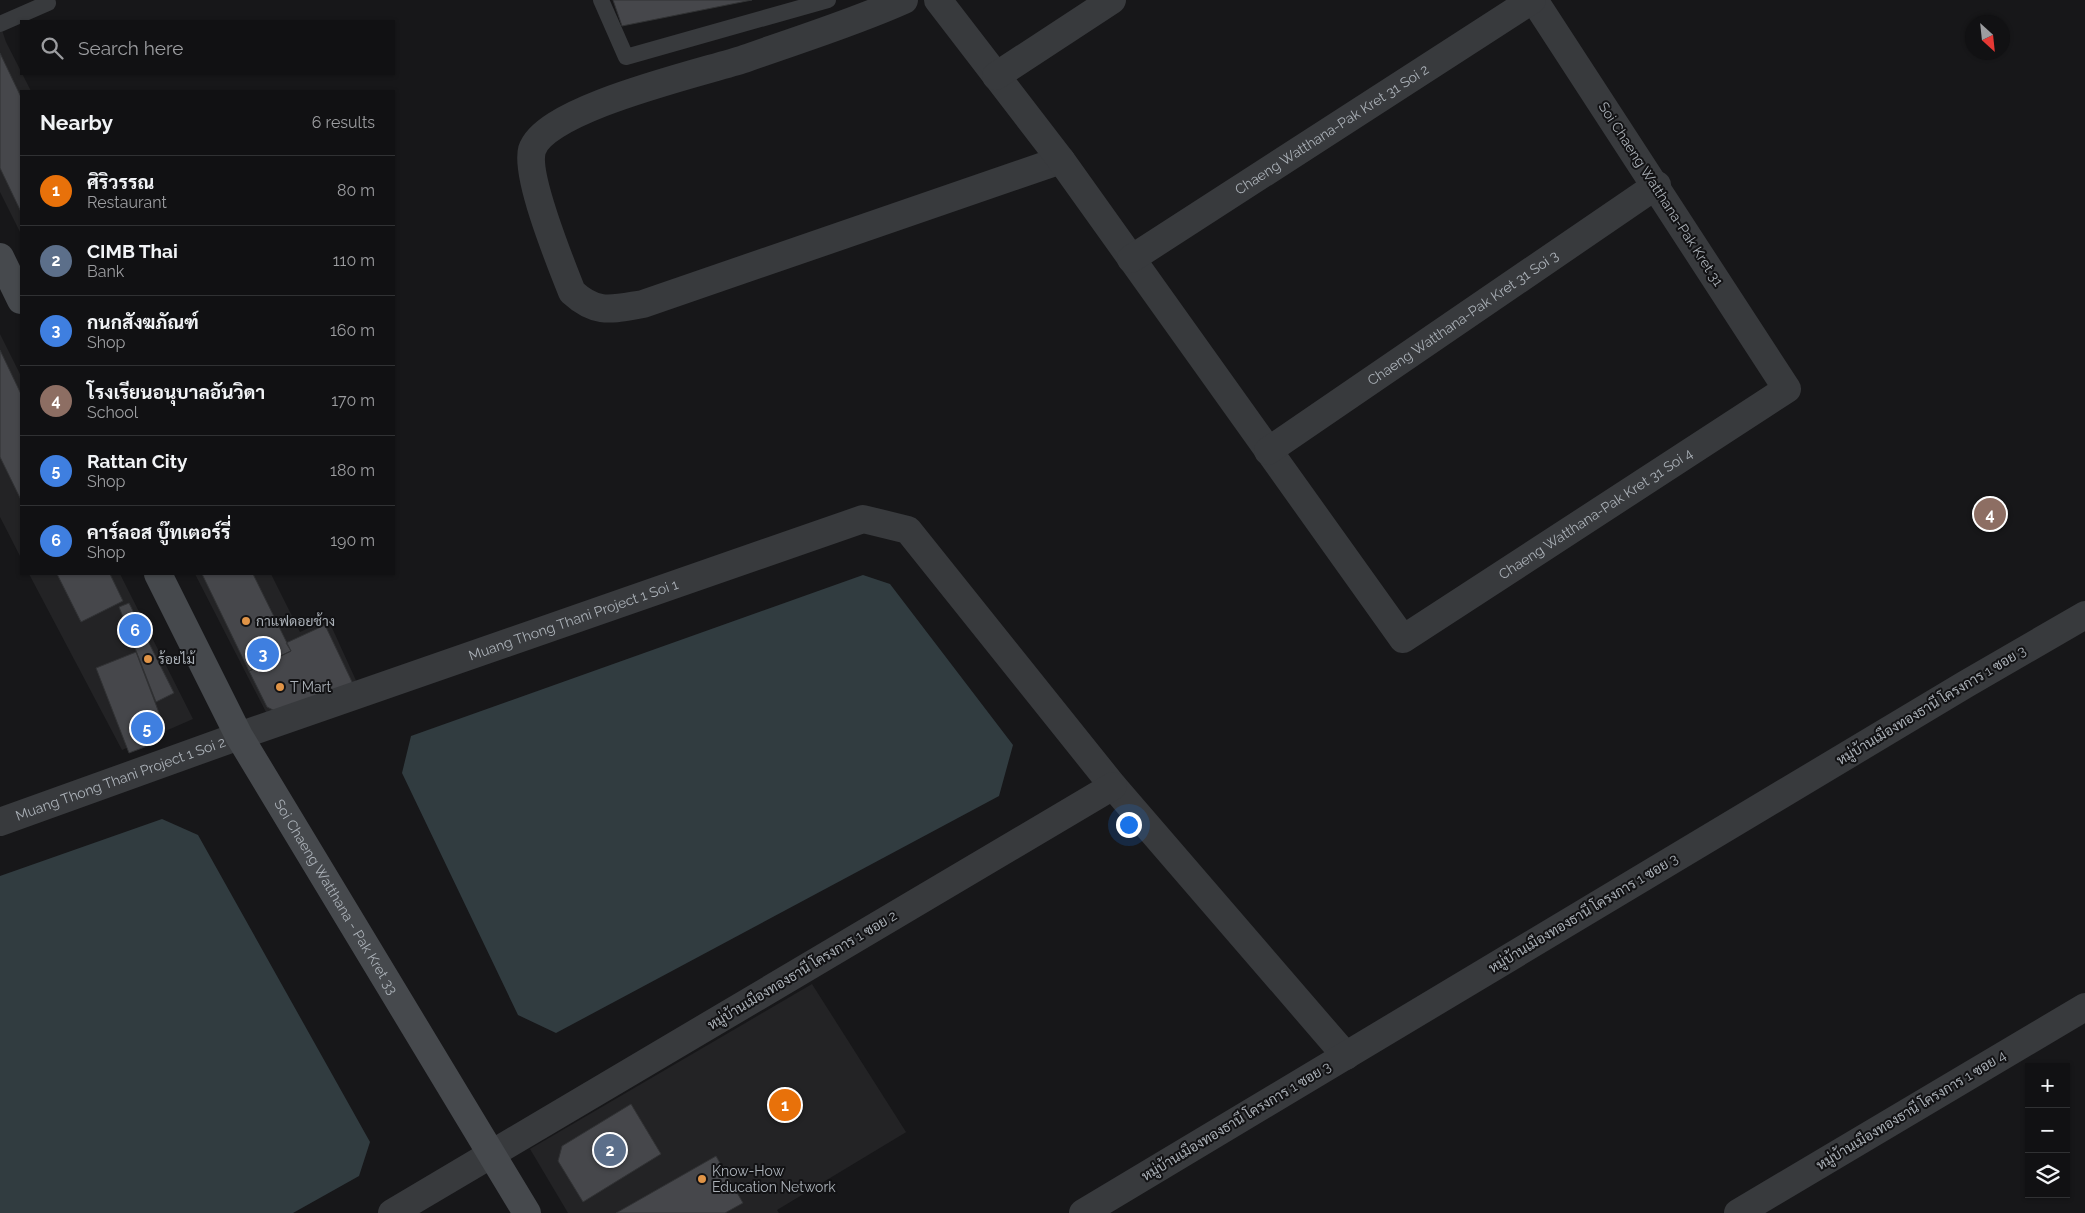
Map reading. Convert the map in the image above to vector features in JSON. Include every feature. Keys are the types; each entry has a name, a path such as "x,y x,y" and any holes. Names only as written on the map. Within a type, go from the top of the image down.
{"street":[{"path":"904,0 742,59 648,87 592,107 538,138 532,152 534,182 572,292 584,303 604,311 643,304 1061,160"},
{"path":"938,0 1061,160 1268,451"},
{"path":"996,76 1112,0"},
{"name":"Soi Chaeng Watthana-Pak Kret 31","path":"1533,0 1657,185 1787,389"},
{"name":"Chaeng Watthana-Pak Kret 31 Soi 2","path":"1131,259 1533,0"},
{"name":"Chaeng Watthana-Pak Kret 31 Soi 3","path":"1268,451 1657,185"},
{"path":"0,257 20,298"},
{"name":"Chaeng Watthana-Pak Kret 31 Soi 4","path":"1268,451 1403,639 1787,389"},
{"name":"Muang Thong Thani Project 1 Soi 1","path":"239,736 863,519 908,530 1113,786"},
{"name":"Soi Chaeng Watthana - Pak Kret 33","path":"158,575 239,736 528,1213"},
{"name":"หมู่บ้านเมืองทองธานี โครงการ 1 ซอย 3","path":"1083,1213 1966,684 2085,616"},
{"name":"Muang Thong Thani Project 1 Soi 2","path":"0,822 239,736"},
{"path":"1113,786 1346,1056"},
{"name":"หมู่บ้านเมืองทองธานี โครงการ 1 ซอย 2","path":"392,1213 1113,786"},
{"name":"หมู่บ้านเมืองทองธานี โครงการ 1 ซอย 4","path":"1738,1213 2085,1007"}],"lane":[{"path":"601,0 626,57 828,0"},
{"path":"0,24 48,3"}],"shaded area":[{"path":"0,24 6,42 20,69 20,75 23,75 30,90 20,90 20,232 0,192"},
{"path":"0,334 20,374 20,556 0,517"},
{"path":"30,575 121,575 193,719 122,750"},
{"path":"196,575 272,575 300,632 328,619 359,687 268,716"},
{"path":"863,575 890,584 1013,745 999,796 556,1033 518,1015 402,773 411,736"},
{"path":"162,819 198,835 370,1142 359,1176 293,1213 0,1213 0,876"},
{"path":"812,984 906,1132 908,1131 777,1210 779,1213 568,1213 530,1149"}],"building":[{"path":"613,0 752,0 622,26"},
{"path":"0,53 20,95 20,210 0,168"},
{"path":"0,350 20,392 20,498 0,457"},
{"path":"58,575 110,575 123,601 81,622"},
{"path":"202,575 253,575 291,651 249,671"},
{"path":"129,603 174,693 156,702 119,607"},
{"path":"325,625 354,686 275,711 267,707 249,671 291,651 286,643"},
{"path":"136,652 164,726 158,742 129,753 96,668"},
{"path":"631,1104 661,1154 583,1202 558,1161 562,1146"},
{"name":"Know-How Education Network","path":"716,1156 743,1203 725,1213 616,1213"}],"place":[{"name":"โรงเรียนอนุบาลอันวิดา","path":"1990,514"},
{"name":"กาแฟดอยช้าง","path":"246,621"},
{"name":"คาร์ลอส บู๊ทเตอร์รี่","path":"135,630"},
{"name":"กนกสังฆภัณฑ์","path":"263,654"},
{"name":"ร้อยไม้","path":"148,659"},
{"name":"T Mart","path":"280,687"},
{"name":"Rattan City","path":"147,728"},
{"name":"ศิริวรรณ","path":"785,1105"},
{"name":"CIMB Thai","path":"610,1150"},
{"name":"Know-How Education Network","path":"702,1179"}]}
